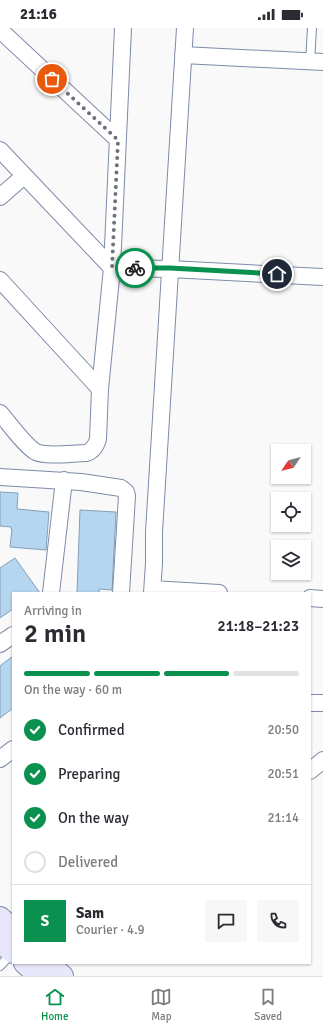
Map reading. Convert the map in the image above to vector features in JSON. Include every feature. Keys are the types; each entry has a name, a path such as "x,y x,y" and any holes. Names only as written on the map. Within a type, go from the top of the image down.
{"main road":[{"path":"0,918 12,929"},
{"path":"0,941 12,951"},
{"path":"26,964 40,976"},
{"path":"49,964 62,976"}],"street":[{"path":"0,413 27,445 35,451 44,454 86,453 91,452 96,446 98,438 100,389 112,268 123,28"},
{"path":"185,28 154,532 152,591 186,592"},
{"path":"3,38 118,140"},
{"path":"183,55 316,62"},
{"path":"0,150 112,268 170,268 323,277"},
{"path":"0,197 24,176"},
{"path":"0,280 100,389"},
{"path":"0,478 64,480 121,488 126,492 127,496 120,592"},
{"path":"50,592 64,480"},
{"path":"311,598 323,599"},
{"path":"0,644 12,636"},
{"path":"0,760 12,751"},
{"path":"311,770 323,760"}],"lane":[{"path":"312,28 316,62"},
{"path":"0,966 12,953"}],"building":[{"path":"0,492 18,493 17,509 49,512 46,550 10,547 12,529 11,527 0,526"},
{"path":"80,510 116,512 112,590 99,589 99,592 77,592"},
{"path":"15,558 39,592 12,592 12,610 0,618 0,568"},
{"path":"12,657 12,709 0,718 0,666"}],"way so far":[{"path":"52,79 118,140 112,268 135,268"}],"route":[{"path":"135,268 170,268 277,274"}]}
